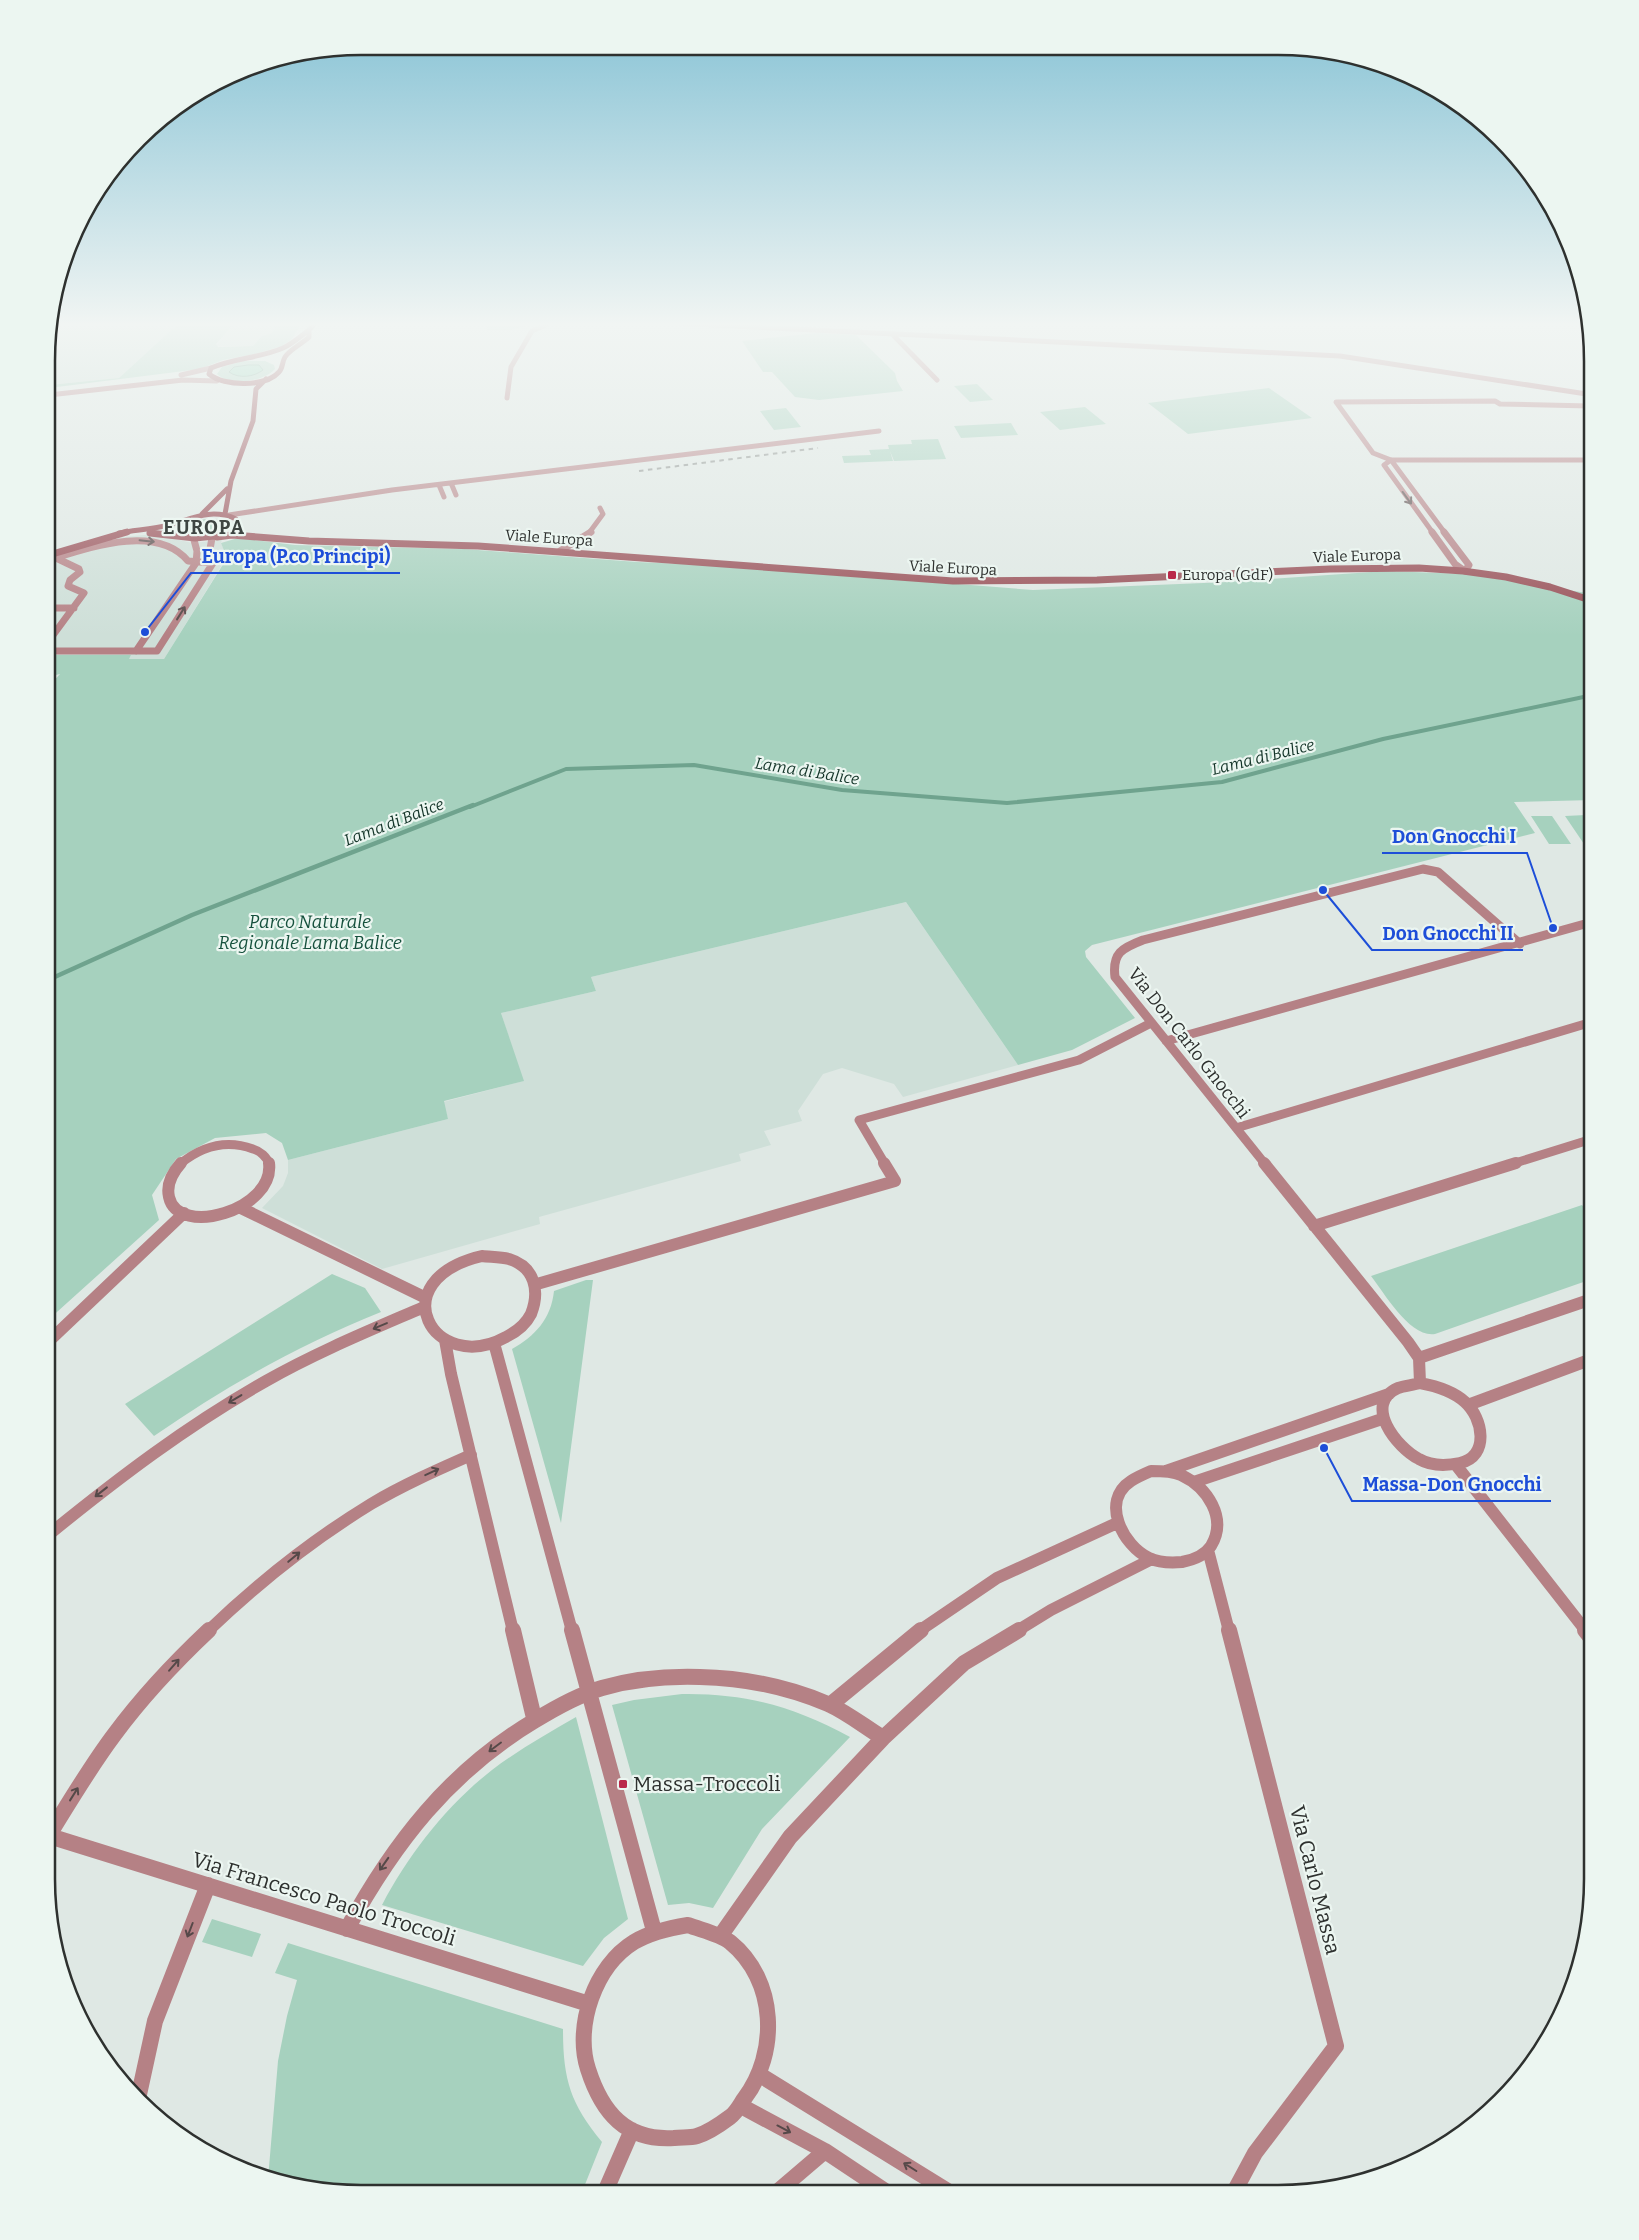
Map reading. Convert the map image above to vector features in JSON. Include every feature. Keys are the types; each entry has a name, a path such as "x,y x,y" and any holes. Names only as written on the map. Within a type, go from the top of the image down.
{"main road":[{"path":"227,514 228,488 251,428"},
{"path":"55,553 127,531 177,523 201,514 215,503 228,488"},
{"path":"201,514 227,514 237,524 233,530 214,538"},
{"path":"174,534 173,530 177,523"},
{"name":"Viale Europa","path":"237,524 276,537 309,541"},
{"path":"107,537 147,533 174,534 185,539 194,540"},
{"name":"Viale Europa","path":"194,540 232,535 309,541 457,545 560,551 943,581 1007,583 1110,581 1397,567 1465,570 1541,584 1584,598"}],"street":[{"path":"1355,428 1373,453 1390,460 1584,460"},
{"path":"227,514 451,483 812,437 879,431"},
{"path":"1390,460 1469,565 1465,570 1455,564 1384,465 1390,460"},
{"path":"451,483 456,495"},
{"path":"439,485 444,497"},
{"path":"237,524 298,504"},
{"path":"560,551 592,530 603,514 600,508"},
{"path":"55,652 157,651 213,563 210,549 214,538"},
{"path":"136,651 196,563 197,551 194,540"},
{"path":"55,559 103,544 144,541 167,546 183,554 188,561 213,563"},
{"path":"55,633 84,592 68,586 70,580 80,572 79,568 58,558"},
{"path":"55,608 74,608"},
{"path":"151,628 172,628"},
{"name":"Via Don Carlo Gnocchi","path":"1419,1358 1115,978 1112,964 1118,954 1132,944 1424,868 1438,872 1520,944"},
{"path":"1166,1041 1520,944 1584,924"},
{"path":"537,1284 894,1181 859,1120 1079,1060 1151,1023"},
{"path":"1236,1128 1584,1024"},
{"path":"1314,1226 1584,1141"},
{"path":"237,1143 252,1146 263,1153 269,1162 270,1174 265,1186 255,1198 240,1208 225,1214 208,1217 184,1213 170,1203 166,1192 169,1180 176,1168 188,1157 204,1149 220,1144 237,1143"},
{"path":"240,1208 425,1303"},
{"path":"55,1334 184,1213"},
{"path":"482,1256 503,1257 521,1264 534,1276 537,1284 537,1301 530,1318 515,1333 494,1343 473,1346 454,1344 438,1335 428,1323 425,1303 435,1281 451,1267 471,1258 482,1256"},
{"path":"1420,1383 1419,1358 1584,1302"},
{"path":"55,1530 104,1490 219,1409 267,1380 329,1348 425,1303"},
{"path":"445,1340 470,1455 534,1718"},
{"path":"494,1343 654,1931"},
{"path":"1468,1405 1584,1362"},
{"path":"1166,1471 1389,1394 1403,1386 1420,1383 1436,1386 1451,1392 1468,1405 1481,1427 1482,1440 1478,1451 1469,1460 1456,1465 1433,1464 1410,1455 1387,1432 1382,1419 1384,1401 1389,1394"},
{"path":"1194,1482 1382,1419"},
{"path":"55,1824 83,1779 124,1723 181,1657 224,1616 304,1548 385,1494 470,1455"},
{"path":"1456,1465 1584,1629"},
{"path":"1151,1471 1166,1471 1181,1475 1194,1482 1206,1494 1215,1508 1218,1523 1216,1537 1208,1550 1198,1558 1184,1563 1168,1563 1152,1559 1130,1544 1117,1523 1115,1508 1118,1494 1125,1483 1136,1475 1151,1471"},
{"path":"830,1705 924,1628 996,1578 1117,1523"},
{"name":"Via Carlo Massa","path":"1208,1550 1336,2046 1255,2153 1238,2185"},
{"path":"721,1935 790,1837 883,1738 964,1663 1051,1610 1152,1559"},
{"path":"347,1929 381,1867 440,1794 469,1767 534,1718 589,1692 622,1684 695,1675 737,1678 779,1686 830,1705 883,1738"},
{"name":"Via Francesco Paolo Troccoli","path":"55,1837 589,2004"},
{"path":"140,2090 155,2021 208,1885"},
{"path":"688,1925 705,1928 721,1935 736,1945 748,1958 758,1974 766,1993 770,2033 767,2055 760,2075 741,2106 725,2121 708,2132 689,2138 669,2141 650,2138 632,2130 616,2119 603,2104 593,2086 586,2066 584,2046 584,2024 589,2004 597,1984 617,1956 637,1939 671,1926 688,1925"},
{"path":"760,2075 939,2185"},
{"path":"741,2106 824,2151 876,2185"},
{"path":"608,2185 632,2130"},
{"path":"785,2185 824,2151"}],"shaded area":[{"path":"155,534 192,543 222,540 221,543 227,557 164,659 128,659 131,655 55,655 55,556 122,537"},
{"path":"906,902 1018,1065 903,1097 894,1084 842,1068 823,1074 798,1111 802,1121 764,1131 771,1145 739,1154 741,1161 539,1217 540,1224 382,1269 262,1208 283,1186 288,1173 288,1160 448,1119 443,1102 523,1081 501,1013 596,991 591,977"}],"green space":[{"path":"772,428 796,428 774,430"},
{"path":"955,428 1014,428 1018,435 961,438"},
{"path":"1057,428 1079,428 1060,430"},
{"path":"1180,428 1238,428 1188,434"},
{"path":"938,439 946,459 894,461 890,451 893,461 844,463 842,456 871,455 869,450 889,449 888,445 912,444 911,440"},
{"path":"205,519 222,520 224,526 206,534 187,530 187,526 192,522"},
{"name":"Parco Naturale Regionale Lama Balice","path":"238,538 295,545 465,549 637,562 730,566 1033,590 1228,582 1386,571 1467,574 1584,593 1584,800 1514,802 1535,833 1092,945 1085,951 1086,957 1135,1018 1072,1050 1018,1065 906,902 591,977 596,991 501,1013 524,1081 444,1101 448,1119 288,1160 282,1143 266,1133 215,1138 176,1159 152,1195 159,1220 55,1314 55,679 60,674 55,675 55,655 131,655 129,659 164,659 227,558 221,543"},
{"path":"1584,815 1584,844 1565,816"},
{"path":"1531,816 1552,816 1571,844 1549,844"},
{"path":"1582,1205 1584,1207 1584,1282 1435,1334 1416,1329 1407,1322 1371,1276"},
{"path":"332,1274 365,1288 381,1312 292,1352 208,1400 154,1436 125,1404"},
{"path":"586,1280 593,1280 561,1523 512,1349 528,1338 540,1326 549,1310 554,1291"},
{"path":"682,1694 727,1696 769,1704 809,1717 850,1737 762,1829 713,1908 689,1903 668,1905 612,1705 634,1700"},
{"path":"576,1717 628,1919 604,1938 583,1966 382,1905 416,1850 459,1799 492,1770 533,1742"},
{"path":"212,1919 261,1934 252,1957 202,1942"},
{"path":"288,1943 563,2029 563,2047 570,2090 582,2115 602,2142 585,2185 361,2185 301,2179 269,2171 278,2061 287,2016 297,1980 275,1973"}],"waterway":[{"name":"Lama di Balice","path":"470,807 566,769 694,765 842,790 1007,803 1222,782 1383,739 1584,697"},
{"name":"Lama di Balice","path":"55,977 192,915 473,805"}],"railway":[{"path":"639,471 818,448"}],"place":[{"name":"Europa (GdF)","path":"1172,575"},
{"name":"Europa (P.co Principi)","path":"145,632"},
{"name":"Don Gnocchi II","path":"1323,890"},
{"name":"Don Gnocchi I","path":"1553,928"},
{"name":"Massa-Don Gnocchi","path":"1324,1448"},
{"name":"Massa-Troccoli","path":"623,1784"}],"district":[{"name":"EUROPA","path":"204,527"}]}
